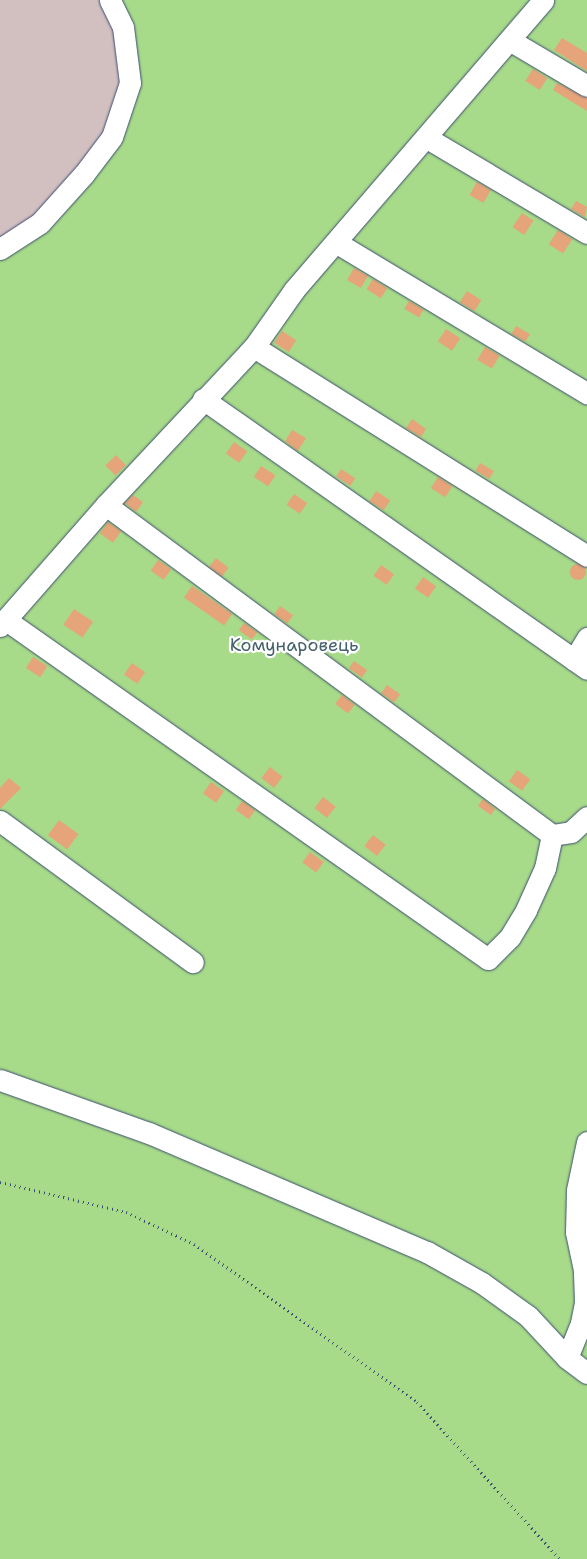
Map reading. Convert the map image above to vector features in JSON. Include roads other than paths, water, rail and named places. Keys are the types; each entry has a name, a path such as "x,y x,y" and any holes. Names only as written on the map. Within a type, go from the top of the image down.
{"lane":[{"path":"0,249 40,223 84,174 112,137 130,83 122,27 110,0"},
{"path":"544,0 294,290 254,347 203,399 106,505 3,623 488,959 510,937 526,910 545,868 552,835"},
{"path":"511,40 587,86"},
{"path":"427,138 587,233"},
{"path":"336,243 587,393"},
{"path":"254,347 587,556"},
{"path":"203,399 580,664 587,638"},
{"path":"106,505 552,835 571,832 587,818"},
{"path":"0,821 193,962"},
{"path":"0,1080 149,1134 427,1252 482,1283 528,1316 567,1358 587,1373"},
{"path":"567,1358 581,1323 585,1302 582,1233 577,1190 587,1142"}],"park label":[{"name":"Комунаровець","path":"294,645"}]}
